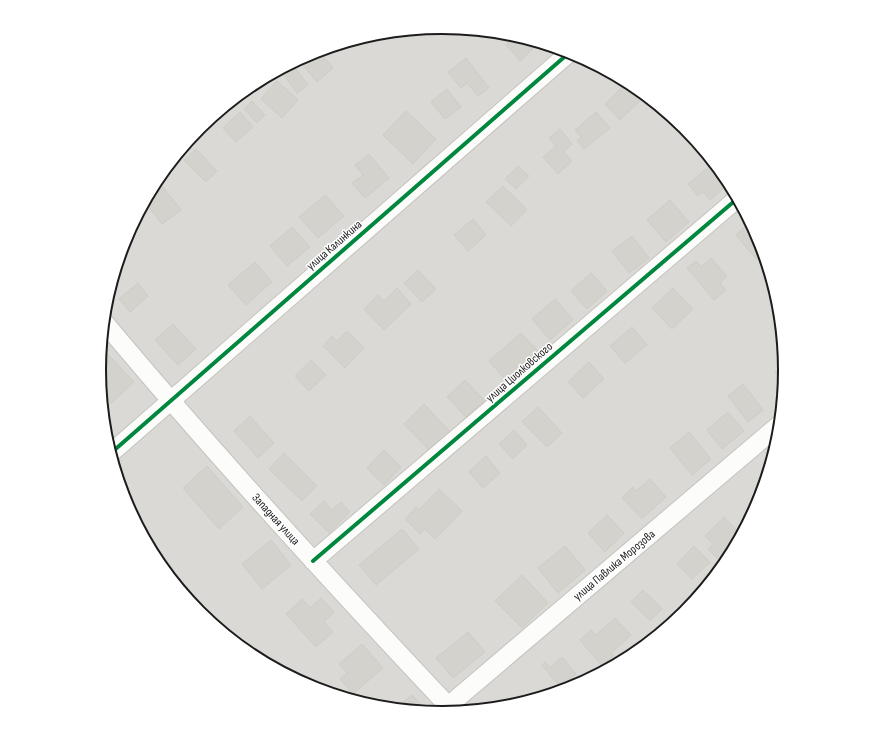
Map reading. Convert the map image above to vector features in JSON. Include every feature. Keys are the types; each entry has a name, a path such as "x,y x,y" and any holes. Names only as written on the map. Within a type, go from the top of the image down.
{"street":[{"name":"улица Калинкина","path":"116,449 564,57"},
{"name":"улица Циолковского","path":"313,561 733,202"},
{"name":"Западная улица","path":"109,328 170,401 313,561 448,706"},
{"name":"улица Павлика Морозова","path":"455,705 773,430"}],"shaded area":[{"path":"442,34 486,37 508,40 551,52 610,79 647,103 664,117 695,148 709,165 722,183 744,221 761,262 767,283 776,326 778,348 778,392 776,414 761,478 744,519 722,557 695,592 664,623 647,637 610,661 591,671 551,688 529,695 508,700 464,705 442,706 399,703 377,700 334,688 274,661 238,637 221,623 190,592 176,575 163,557 141,519 124,478 118,457 109,414 107,392 106,370 109,326 124,262 141,221 163,183 190,148 221,117 238,103 275,79 294,69 334,52 356,45 377,40 421,35"}],"building":[{"path":"511,41 535,47 520,61 506,45"},
{"path":"323,56 333,68 317,82 303,65"},
{"path":"466,58 489,88 478,96 467,83 461,88 448,72"},
{"path":"295,68 308,85 297,93 284,75"},
{"path":"277,81 298,100 282,118 261,99"},
{"path":"622,87 641,100 620,120 605,104"},
{"path":"447,89 461,107 445,119 431,102"},
{"path":"252,101 265,115 257,123 244,109"},
{"path":"406,111 436,139 413,164 383,135"},
{"path":"240,112 253,127 236,142 223,128"},
{"path":"596,112 610,128 584,149 577,141 581,137 575,130"},
{"path":"560,129 572,144 564,152 572,161 558,174 543,157 556,146 549,138"},
{"path":"196,149 217,171 206,182 184,160"},
{"path":"369,154 389,178 365,198 352,183 363,175 355,165"},
{"path":"518,166 529,176 516,189 505,179"},
{"path":"710,166 724,187 710,200 703,192 698,196 688,184"},
{"path":"161,186 181,210 162,224 149,207"},
{"path":"503,186 527,210 511,226 486,202"},
{"path":"325,195 344,216 318,238 299,217"},
{"path":"670,200 689,222 666,242 647,220"},
{"path":"473,219 486,235 468,251 454,235"},
{"path":"746,226 759,256 756,259 736,235"},
{"path":"292,227 310,247 287,266 270,246"},
{"path":"632,236 649,258 629,273 612,251"},
{"path":"711,258 727,276 720,283 726,290 714,300 687,268 696,261 701,267"},
{"path":"255,262 272,282 246,305 228,285"},
{"path":"418,270 436,289 422,302 404,283"},
{"path":"591,273 607,291 587,309 571,291"},
{"path":"138,283 148,296 130,312 119,299"},
{"path":"397,288 411,304 384,330 364,309 378,295 384,301"},
{"path":"673,288 693,309 672,329 652,308"},
{"path":"555,299 573,320 550,340 532,319"},
{"path":"173,324 196,349 178,365 155,340"},
{"path":"632,327 647,345 625,363 610,346"},
{"path":"347,331 364,348 345,368 323,346 332,336 337,341"},
{"path":"521,333 538,351 506,380 489,361"},
{"path":"107,353 134,382 108,406 106,370"},
{"path":"311,360 326,375 309,391 295,376"},
{"path":"589,362 604,379 583,398 568,382"},
{"path":"465,380 484,400 466,417 447,397"},
{"path":"743,384 763,410 748,422 728,396"},
{"path":"424,404 450,432 430,451 404,424"},
{"path":"538,407 562,433 547,447 522,422"},
{"path":"728,412 744,431 722,449 707,430"},
{"path":"250,416 274,443 258,458 234,431"},
{"path":"514,430 527,445 513,459 499,444"},
{"path":"689,432 711,459 692,475 670,448"},
{"path":"384,450 401,467 384,485 367,468"},
{"path":"284,453 317,486 302,501 269,469"},
{"path":"486,456 500,473 483,488 469,472"},
{"path":"207,466 243,507 219,529 183,488"},
{"path":"650,479 666,497 642,519 622,498 633,487 636,491"},
{"path":"439,489 462,511 435,539 425,529 420,534 405,519 416,507 419,510"},
{"path":"324,501 332,510 341,502 350,512 329,533 310,514"},
{"path":"607,515 624,533 605,552 588,533"},
{"path":"724,517 737,531 719,560 708,549 713,544 705,536"},
{"path":"402,529 419,549 376,585 359,565"},
{"path":"271,540 291,565 262,589 242,564"},
{"path":"565,546 585,570 558,593 538,568"},
{"path":"694,546 710,562 692,579 677,564"},
{"path":"522,575 548,603 522,628 495,601"},
{"path":"643,590 662,609 650,621 631,602"},
{"path":"321,598 334,612 324,622 333,632 316,647 286,614 302,599 310,608"},
{"path":"615,618 631,635 611,653 613,656 602,665 580,640 591,630 596,635"},
{"path":"468,632 485,652 453,678 436,658"},
{"path":"362,644 383,668 353,694 340,679 347,673 339,664"},
{"path":"562,657 576,674 566,682 558,685 542,665 545,662 550,668"},
{"path":"412,695 421,705 421,705 402,703"}],"cycle path":[{"path":"116,449 564,57"},
{"path":"313,561 733,202"}]}
